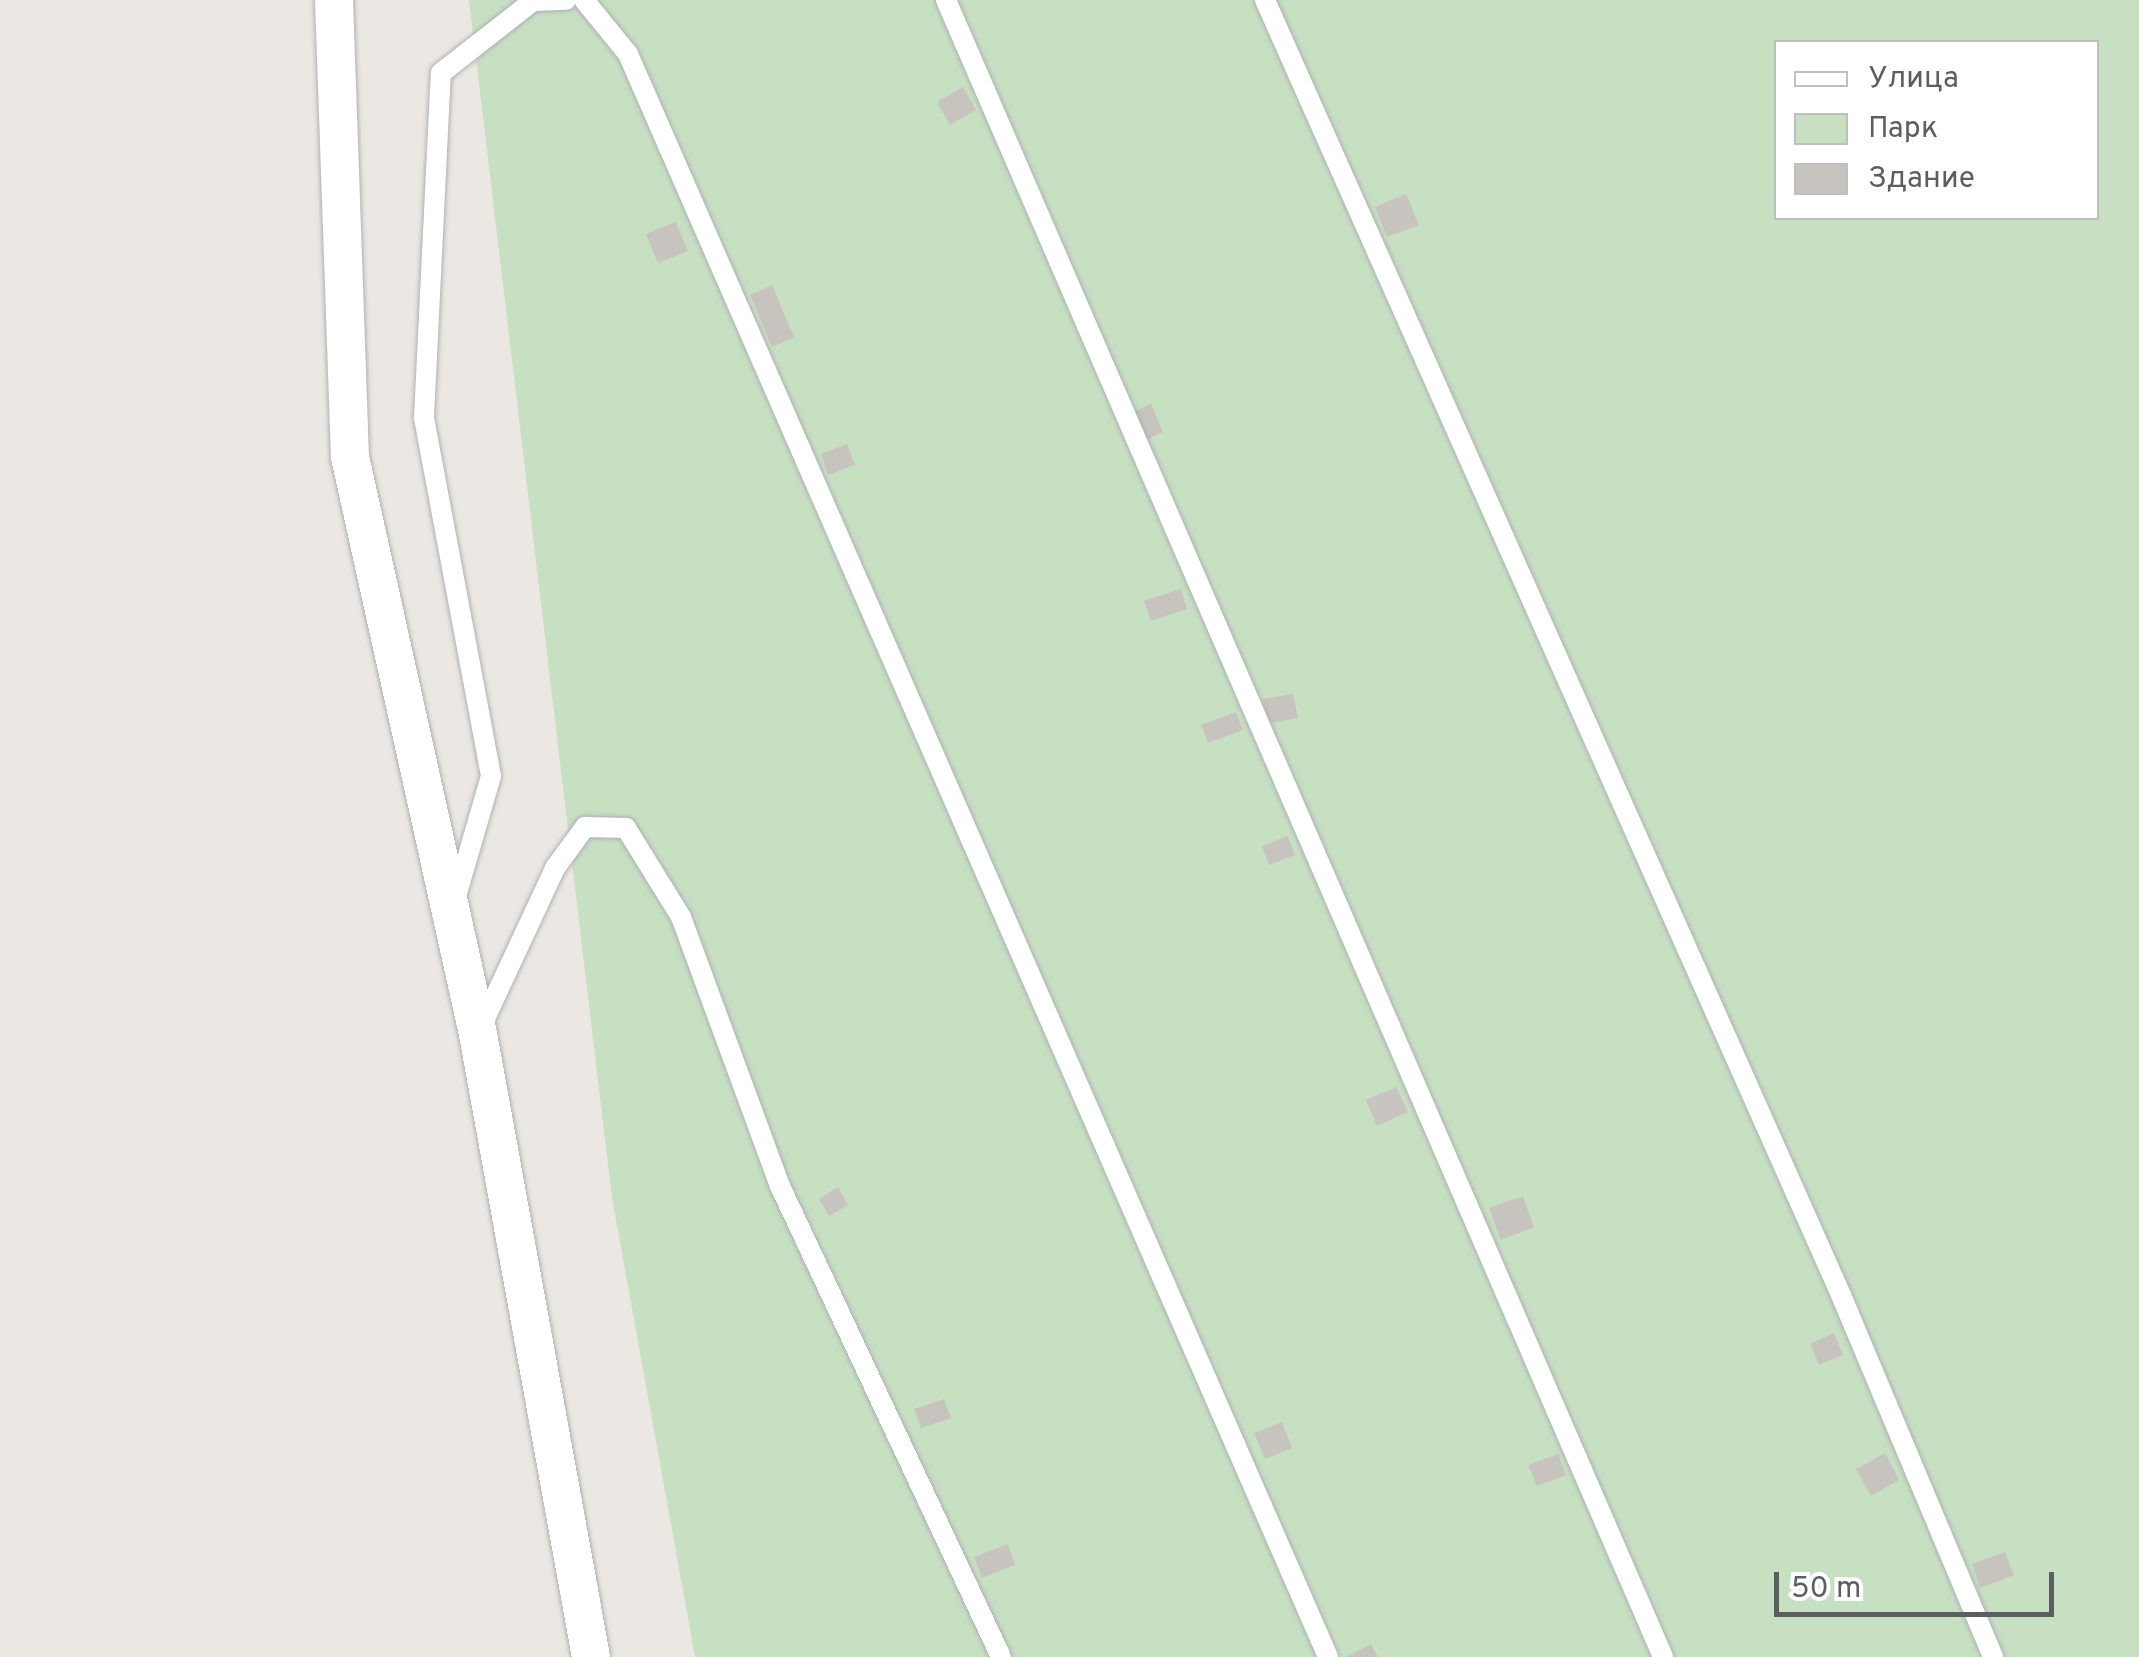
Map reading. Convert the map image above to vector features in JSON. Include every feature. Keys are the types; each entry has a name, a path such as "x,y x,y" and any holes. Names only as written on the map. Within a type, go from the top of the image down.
{"street":[{"path":"334,0 350,456 478,1034 591,1657"}],"lane":[{"path":"450,914 491,776 424,416 441,72 533,1 566,0"},
{"path":"584,0 628,54 1328,1657"},
{"path":"946,0 1663,1657"},
{"path":"1265,0 1825,1258 1993,1657"},
{"path":"478,1034 555,868 585,827 626,828 682,917 780,1186 1001,1657"}],"green space":[{"path":"469,0 2139,0 2139,1657 695,1657 612,1198"}],"building":[{"path":"963,87 976,110 950,125 937,102"},
{"path":"1406,194 1419,225 1387,237 1375,207"},
{"path":"676,222 688,251 658,263 646,234"},
{"path":"772,285 794,337 772,347 750,295"},
{"path":"1151,404 1163,432 1145,440 1133,412"},
{"path":"847,444 855,465 828,475 821,454"},
{"path":"1181,589 1187,609 1151,621 1144,601"},
{"path":"1293,694 1298,718 1268,723 1263,699"},
{"path":"1236,712 1243,730 1208,743 1201,725"},
{"path":"1288,836 1295,855 1269,865 1262,846"},
{"path":"1396,1087 1408,1112 1377,1126 1366,1100"},
{"path":"838,1187 848,1205 829,1216 819,1199"},
{"path":"1523,1196 1534,1227 1501,1240 1489,1208"},
{"path":"1834,1333 1843,1355 1819,1365 1810,1344"},
{"path":"944,1399 951,1418 921,1428 914,1409"},
{"path":"1282,1422 1292,1448 1265,1459 1254,1433"},
{"path":"1885,1453 1899,1480 1871,1496 1856,1469"},
{"path":"1558,1454 1566,1475 1537,1486 1528,1465"},
{"path":"1008,1544 1015,1565 982,1578 974,1557"},
{"path":"2005,1552 2014,1575 1980,1588 1972,1564"},
{"path":"1371,1644 1378,1657 1346,1657"}]}
